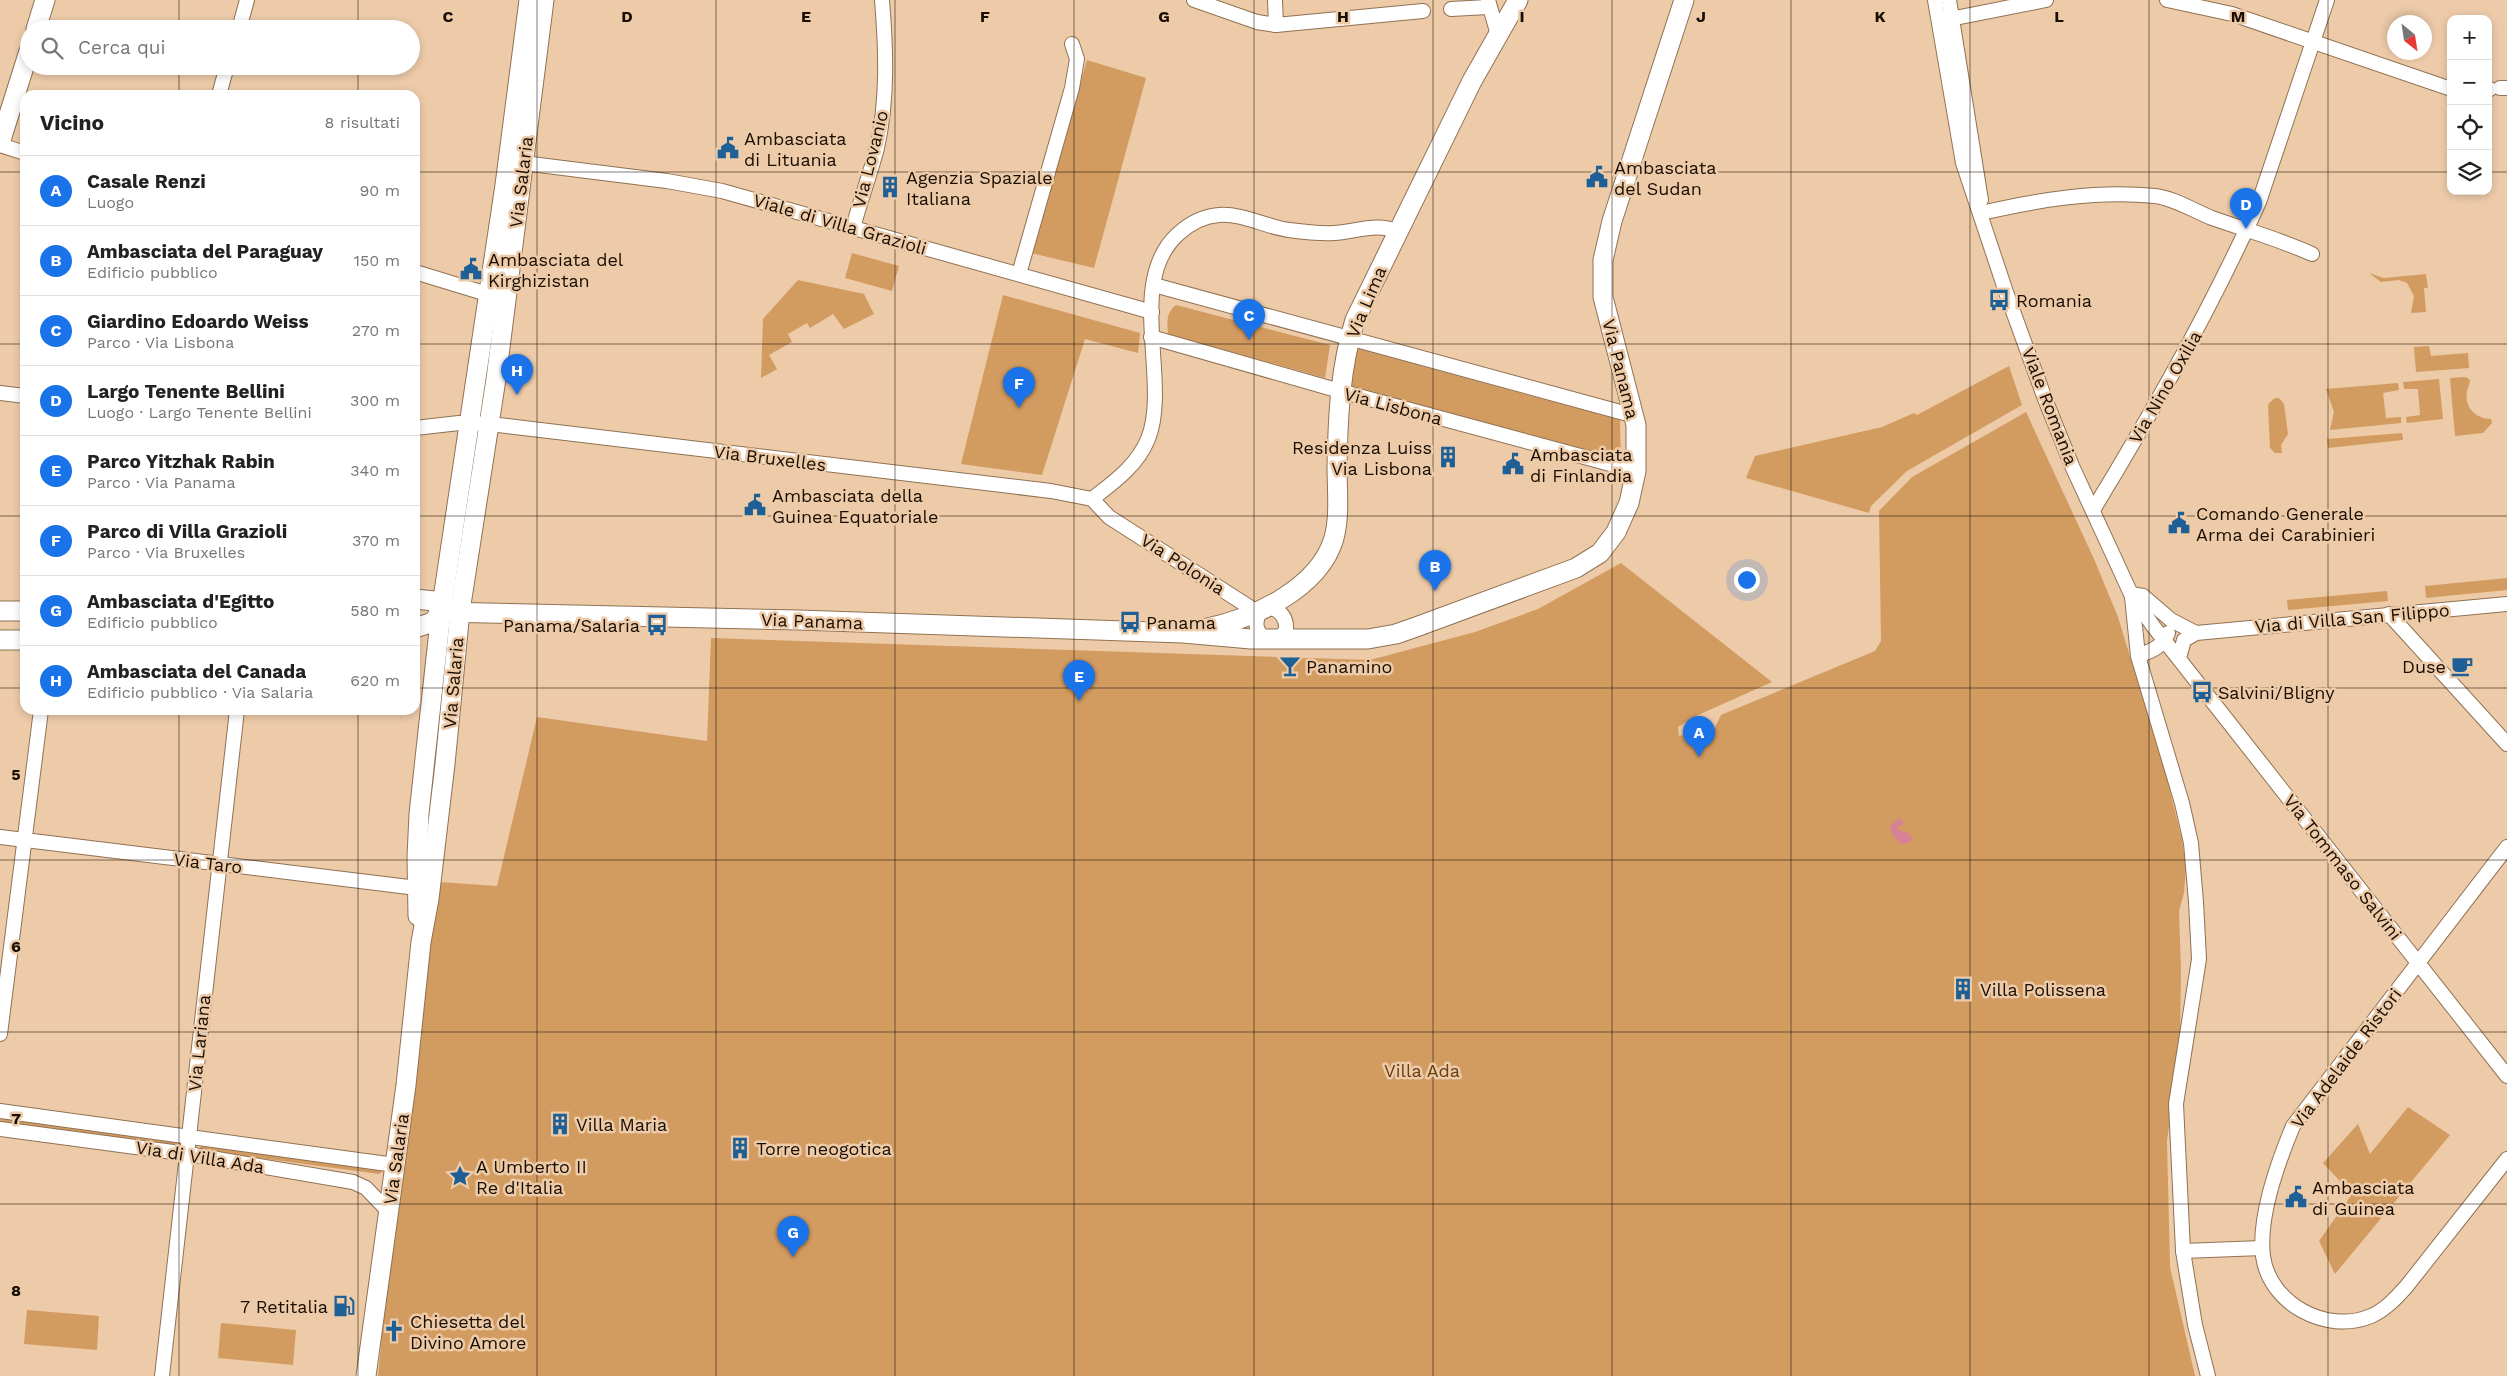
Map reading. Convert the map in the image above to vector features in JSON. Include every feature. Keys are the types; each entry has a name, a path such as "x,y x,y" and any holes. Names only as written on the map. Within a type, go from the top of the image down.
{"street":[{"path":"39,20 45,0"},
{"path":"241,20 247,0"},
{"name":"Via Salaria","path":"421,942 416,888 420,814 438,652 451,612 490,424 506,177 529,0"},
{"name":"Via Salaria","path":"366,1376 406,1085 421,942 429,900 445,764 451,612 470,423 523,163 544,0"},
{"name":"Via Lovanio","path":"852,228 877,148 884,105 886,48 882,0"},
{"path":"1194,0 1257,22 1276,25 1424,11"},
{"path":"1275,0 1276,25"},
{"name":"Via Lima","path":"1183,633 1219,626 1262,610 1307,578 1327,555 1334,538 1337,521 1340,391 1349,338 1355,320 1472,80 1518,0"},
{"name":"Via Panama","path":"451,612 798,620 1183,633 1277,634 1368,639 1396,634 1576,568 1600,553 1616,532 1629,503 1636,471 1638,443 1635,416 1603,297 1603,260 1612,221 1684,0"},
{"name":"Viale Romania","path":"1935,0 1964,163 1982,213 2006,292 2045,399 2132,594"},
{"name":"Viale Romania","path":"1949,0 1981,188 1982,213"},
{"path":"1939,21 2046,0"},
{"path":"2168,0 2232,14 2447,88"},
{"path":"2311,40 2327,0"},
{"path":"1452,10 1488,4 1498,35"},
{"name":"Via Nino Oxilia","path":"2093,510 2196,334 2247,229 2311,40"},
{"path":"1019,274 1072,88 1077,59 1072,44"},
{"path":"20,152 0,144 22,75"},
{"path":"220,90 225,75"},
{"name":"Viale di Villa Grazioli","path":"523,163 690,184 1152,312"},
{"path":"1982,213 2046,200 2098,194 2157,196 2212,218 2281,240 2312,254"},
{"path":"1092,499 1128,470 1140,454 1150,432 1154,391 1151,337 1154,285 1158,264 1169,244 1185,228 1212,216 1232,216 1303,232 1345,232 1381,227 1398,232"},
{"path":"420,274 497,297"},
{"path":"1154,285 1635,416"},
{"name":"Via Lisbona","path":"1151,337 1340,391 1636,471"},
{"path":"0,393 20,395"},
{"path":"420,428 470,423 490,424"},
{"name":"Via Bruxelles","path":"490,424 1050,491 1092,499"},
{"name":"Via Polonia","path":"1092,499 1109,517 1262,610 1279,610 1277,634"},
{"path":"2196,633 2170,620 2143,596 2132,594 2138,656 2182,803 2190,843 2196,902 2199,960 2176,1104 2183,1250 2195,1325 2208,1376"},
{"name":"Via Tommaso Salvini","path":"2132,594 2165,641 2507,1076"},
{"path":"420,600 434,601 451,612 433,622 420,626"},
{"name":"Via di Villa San Filippo","path":"2196,633 2507,604"},
{"path":"1262,610 1256,623 1257,628 1277,634"},
{"path":"0,611 20,611"},
{"path":"2389,614 2507,744"},
{"path":"2138,656 2157,648 2165,641 2170,620"},
{"path":"2179,658 2184,640 2196,633"},
{"path":"420,634 425,636 438,652"},
{"path":"0,640 20,640"},
{"path":"0,1034 40,715"},
{"name":"Via Lariana","path":"162,1376 190,1138 218,864 236,715"},
{"name":"Via Taro","path":"0,837 416,888"},
{"name":"Via Adelaide Ristori","path":"2507,846 2293,1126 2276,1166 2267,1208 2262,1248 2266,1272 2274,1288 2283,1298 2300,1310 2330,1319 2352,1320 2370,1316 2388,1304 2406,1287 2507,1159"},
{"name":"Via di Villa Ada","path":"0,1111 395,1166"},
{"name":"Via di Villa Ada","path":"0,1129 188,1154 353,1182 366,1188 388,1211"},
{"path":"2183,1250 2262,1248"}],"green space":[{"path":"1087,60 1146,78 1094,268 1031,253"},
{"path":"852,253 899,266 892,291 845,278"},
{"path":"2369,273 2384,278 2426,274 2428,288 2424,288 2426,312 2411,313 2414,296 2407,283 2399,280 2381,282"},
{"path":"798,280 864,294 874,314 844,329 833,314 810,328 807,323 788,334 792,342 769,355 777,369 761,378 763,319"},
{"path":"1003,295 1140,333 1138,353 1085,339 1042,475 961,464"},
{"path":"1176,305 1330,345 1325,378 1168,334 1167,322 1169,315"},
{"path":"2429,346 2431,356 2468,353 2469,368 2416,372 2414,347"},
{"path":"1355,348 1620,420 1621,463 1350,387"},
{"path":"2009,366 2022,405 1907,471 1871,506 1869,513 1746,478 1755,456 1882,427 1914,413 1917,415"},
{"path":"2466,377 2470,380 2467,398 2470,408 2476,415 2491,419 2492,423 2483,433 2455,436 2450,378"},
{"path":"2439,379 2443,419 2407,423 2406,417 2420,415 2418,389 2404,389 2403,382"},
{"path":"2398,383 2399,390 2383,393 2386,418 2401,417 2401,423 2330,430 2334,412 2326,389"},
{"path":"2275,398 2279,398 2284,404 2288,434 2281,445 2282,453 2275,453 2270,448 2268,406"},
{"name":"Villa Ada","path":"2026,412 2094,559 2118,617 2166,775 2182,840 2186,866 2184,893 2179,911 2181,971 2180,1043 2167,1141 2170,1267 2195,1376 378,1376 391,1242 439,882 497,886 537,717 707,741 711,638 1370,660 1475,632 1538,609 1621,563 1772,682 1696,716 1678,727 1679,736 1714,729 1721,715 1875,651 1881,641 1879,511 1912,477"},
{"path":"2402,433 2403,440 2328,448 2327,439"},
{"path":"2507,578 2507,590 2426,598 2425,586"},
{"path":"2387,591 2388,601 2288,610 2287,600"},
{"path":"2408,1107 2450,1135 2335,1274 2319,1241 2352,1194 2323,1163 2358,1124 2370,1154"},
{"path":"1,1116 181,1140 180,1147 0,1123"},
{"path":"201,1144 383,1169 383,1171 379,1174 200,1150"},
{"path":"27,1310 99,1316 97,1350 24,1344"},
{"path":"221,1323 296,1330 293,1365 218,1358"}],"shaded area":[{"path":"1899,818 1904,822 1896,829 1906,832 1913,838 1909,843 1901,844 1892,834 1890,826"}],"place":[{"name":"Ambasciata di Lituania","path":"728,148"},
{"name":"Ambasciata del Sudan","path":"1597,177"},
{"name":"Agenzia Spaziale Italiana","path":"890,187"},
{"name":"Largo Tenente Bellini","path":"2246,229"},
{"name":"Ambasciata del Kirghizistan","path":"471,269"},
{"name":"Romania","path":"1999,300"},
{"name":"Giardino Edoardo Weiss","path":"1249,340"},
{"name":"Ambasciata del Canada","path":"517,395"},
{"name":"Parco di Villa Grazioli","path":"1019,408"},
{"name":"Residenza Luiss Via Lisbona","path":"1448,457"},
{"name":"Ambasciata di Finlandia","path":"1513,464"},
{"name":"Ambasciata della Guinea Equatoriale","path":"755,505"},
{"name":"Comando Generale Arma dei Carabinieri","path":"2179,523"},
{"name":"Ambasciata del Paraguay","path":"1435,591"},
{"name":"Panama","path":"1130,622"},
{"name":"Panama/Salaria","path":"657,625"},
{"name":"Panamino","path":"1290,666"},
{"name":"Duse","path":"2462,666"},
{"name":"Salvini/Bligny","path":"2202,692"},
{"name":"Parco Yitzhak Rabin","path":"1079,701"},
{"name":"Casale Renzi","path":"1699,757"},
{"name":"Villa Polissena","path":"1963,989"},
{"name":"Villa Maria","path":"560,1124"},
{"name":"Torre neogotica","path":"740,1148"},
{"name":"A Umberto II Re d'Italia","path":"460,1176"},
{"name":"Ambasciata di Guinea","path":"2296,1197"},
{"name":"Ambasciata d'Egitto","path":"793,1257"},
{"name":"7 Retitalia","path":"344,1306"},
{"name":"Chiesetta del Divino Amore","path":"394,1331"}]}
